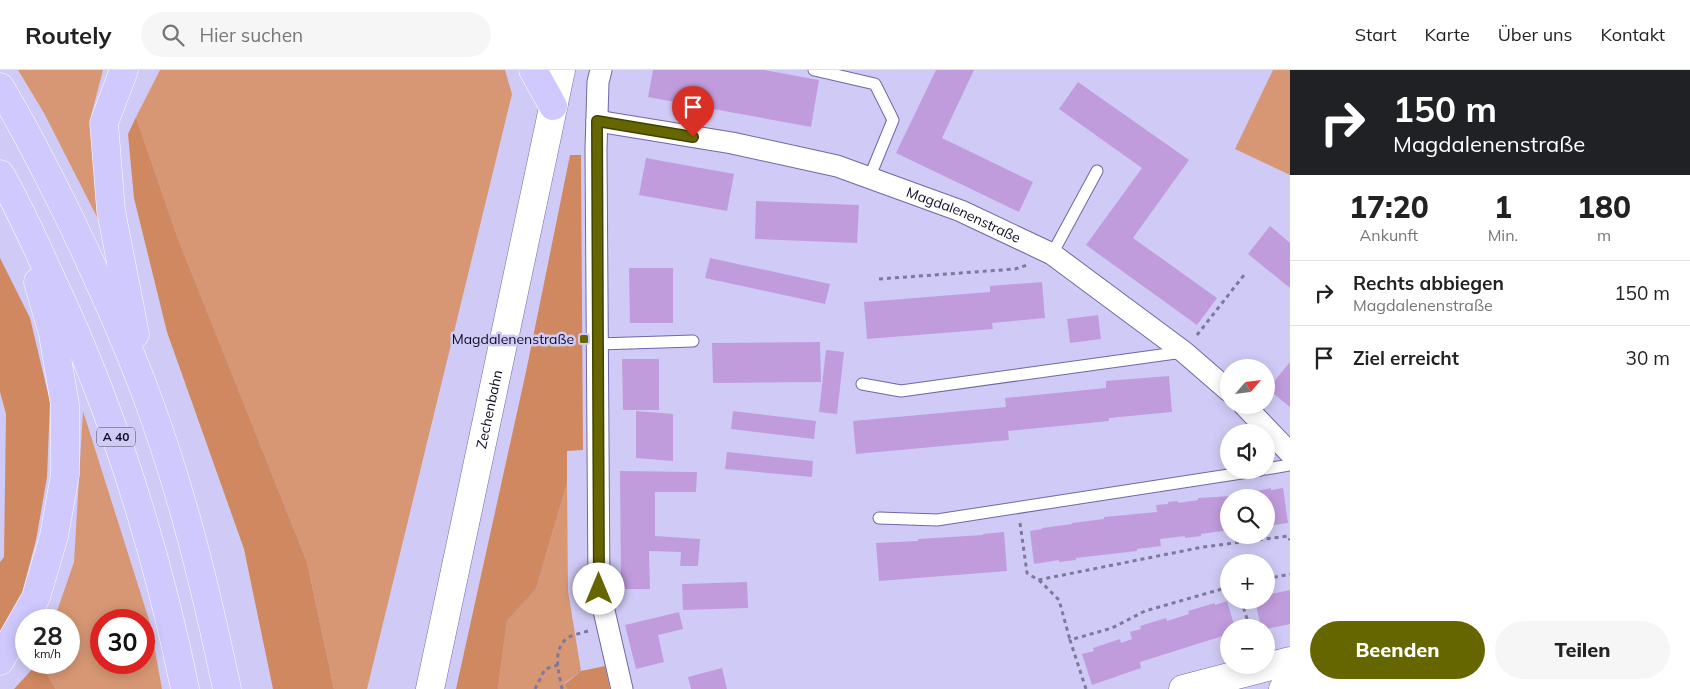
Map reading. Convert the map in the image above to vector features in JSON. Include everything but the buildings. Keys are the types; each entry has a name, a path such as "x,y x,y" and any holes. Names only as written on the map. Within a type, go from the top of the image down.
{"highway":[{"path":"124,70 104,123 111,211 146,395"},
{"path":"533,70 553,106"},
{"path":"0,87 51,180 100,280 146,395 181,500 211,614 227,689"},
{"path":"0,661 36,597 54,536 65,475 65,405 53,334 7,185"},
{"name":"A 40","path":"7,185 66,310 88,362 115,435 151,547 185,689"}],"main road":[{"name":"Zechenbahn","path":"430,689 561,70"},
{"path":"1183,689 1290,661"},
{"path":"1283,689 1290,687"}],"street":[{"path":"601,70 598,82 597,121 599,589 622,689"},
{"name":"Magdalenenstraße","path":"597,121 732,143 837,166 870,176 961,211 1052,254 1184,352 1220,383"},
{"path":"1253,414 1290,453"}],"lane":[{"path":"814,70 876,84 893,120 870,176"},
{"path":"1052,254 1097,171"},
{"path":"599,344 693,341"},
{"path":"862,384 902,391 1184,352"},
{"path":"1275,468 1290,465"},
{"path":"879,518 937,520 1220,476"}],"path":[{"path":"879,279 1015,269 1052,254"},
{"path":"1184,352 1244,274"},
{"path":"1018,508 1027,573 1038,580 1059,600 1086,689"},
{"path":"1038,580 1203,547 1288,536 1290,540"},
{"path":"1275,577 1290,574"},
{"path":"1070,640 1112,628 1146,612 1220,590"},
{"path":"562,689 558,665 558,650 566,638 606,625"},
{"path":"535,689 545,669 558,665"}],"shaded area":[{"path":"18,70 103,70 91,116 99,221 44,113"},
{"path":"160,70 505,70 512,94 367,689 334,689 307,562 177,236 136,117"},
{"path":"1273,70 1290,70 1290,175 1235,149"},
{"path":"136,117 177,236 307,562 334,689 273,689 244,549 167,332 134,198 128,134"},
{"path":"570,155 581,155 583,450 567,451 567,483 536,589 507,620 498,689 456,689 527,367"},
{"path":"0,258 30,318 50,402 47,477 36,540 22,593 0,631 0,562 4,557 6,414 0,392"},
{"path":"83,411 146,609 90,609 90,674 155,674 155,650 162,689 56,689 47,674 80,674 80,609 58,609 74,562"},
{"path":"567,483 568,591 581,671 565,683 567,689 498,689 507,619 536,589"},
{"path":"605,666 610,689 567,689 565,684 581,671"},
{"path":"28,674 47,674 56,689 14,689"}],"place":[{"name":"Magdalenenstraße","path":"584,339"}],"route":[{"path":"599,589 597,121 693,137"}]}
